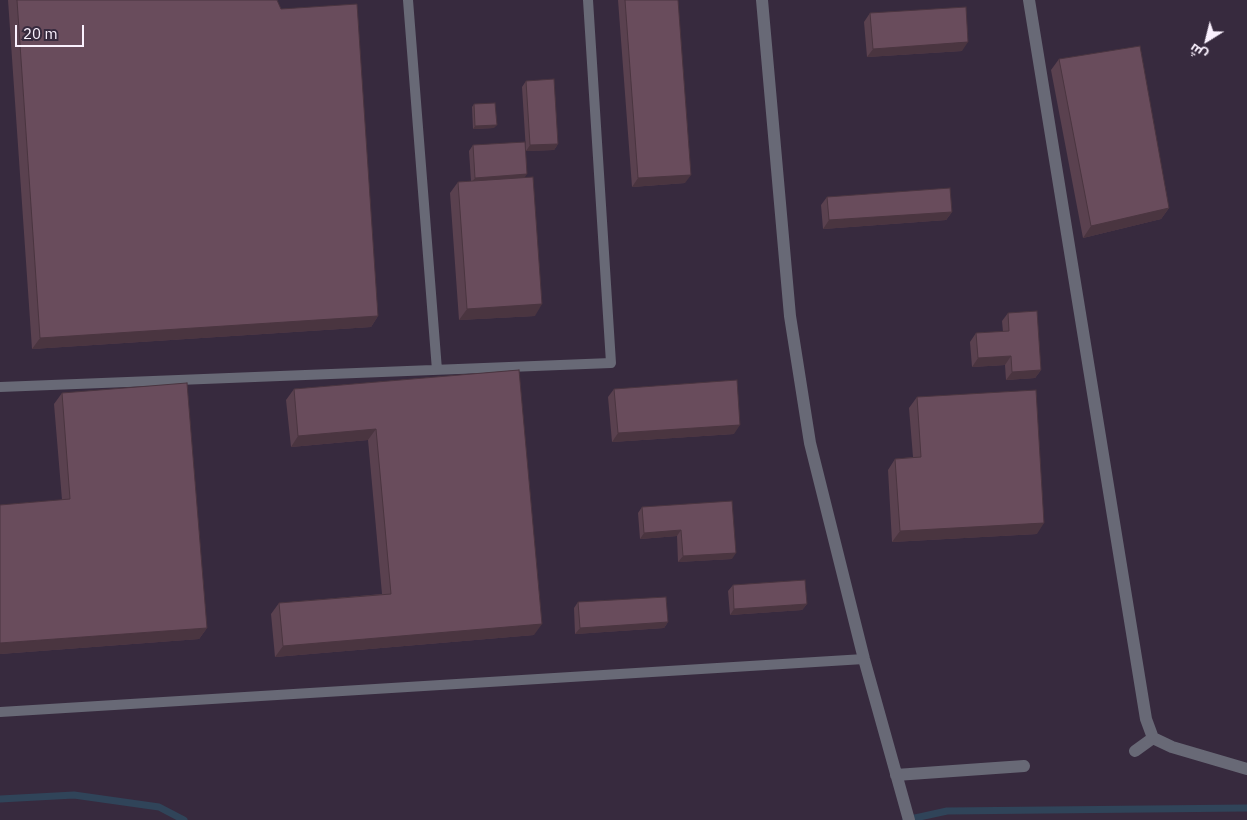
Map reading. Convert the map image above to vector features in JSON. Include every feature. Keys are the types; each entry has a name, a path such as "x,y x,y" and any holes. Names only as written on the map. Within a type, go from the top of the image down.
{"street":[{"path":"762,0 790,316 810,443 864,658 907,814"},
{"path":"1029,0 1146,719 1154,738 1172,747 1247,769"},
{"path":"1135,751 1154,738"},
{"path":"896,775 1024,766"}],"lane":[{"path":"408,0 437,370"},
{"path":"0,387 611,363 588,0"},
{"path":"0,712 864,658"}],"building":[{"path":"17,0 277,0 281,9 357,4 378,316 40,338"},
{"path":"625,0 678,0 691,175 638,178"},
{"path":"966,7 968,42 873,49 870,13"},
{"path":"1140,46 1169,208 1091,226 1059,59"},
{"path":"554,79 558,144 530,145 526,81"},
{"path":"495,103 497,125 475,126 474,104"},
{"path":"525,142 527,174 475,178 473,145"},
{"path":"533,177 542,304 467,309 458,182"},
{"path":"950,188 952,212 829,220 827,197"},
{"path":"1037,311 1041,370 1012,372 1011,356 978,358 976,333 1009,331 1008,313"},
{"path":"519,370 542,624 283,646 279,603 391,594 376,429 298,436 294,389"},
{"path":"737,380 740,425 618,433 614,389"},
{"path":"187,383 207,628 0,643 0,505 70,499 62,393"},
{"path":"1036,390 1044,523 900,531 895,459 921,457 917,397"},
{"path":"732,501 736,553 683,556 681,530 644,533 642,507"},
{"path":"805,580 807,604 734,609 733,585"},
{"path":"666,597 668,622 580,628 578,602"}],"waterway":[{"path":"0,799 74,795 159,807 184,820"},
{"path":"906,820 947,811 1247,808"}]}
